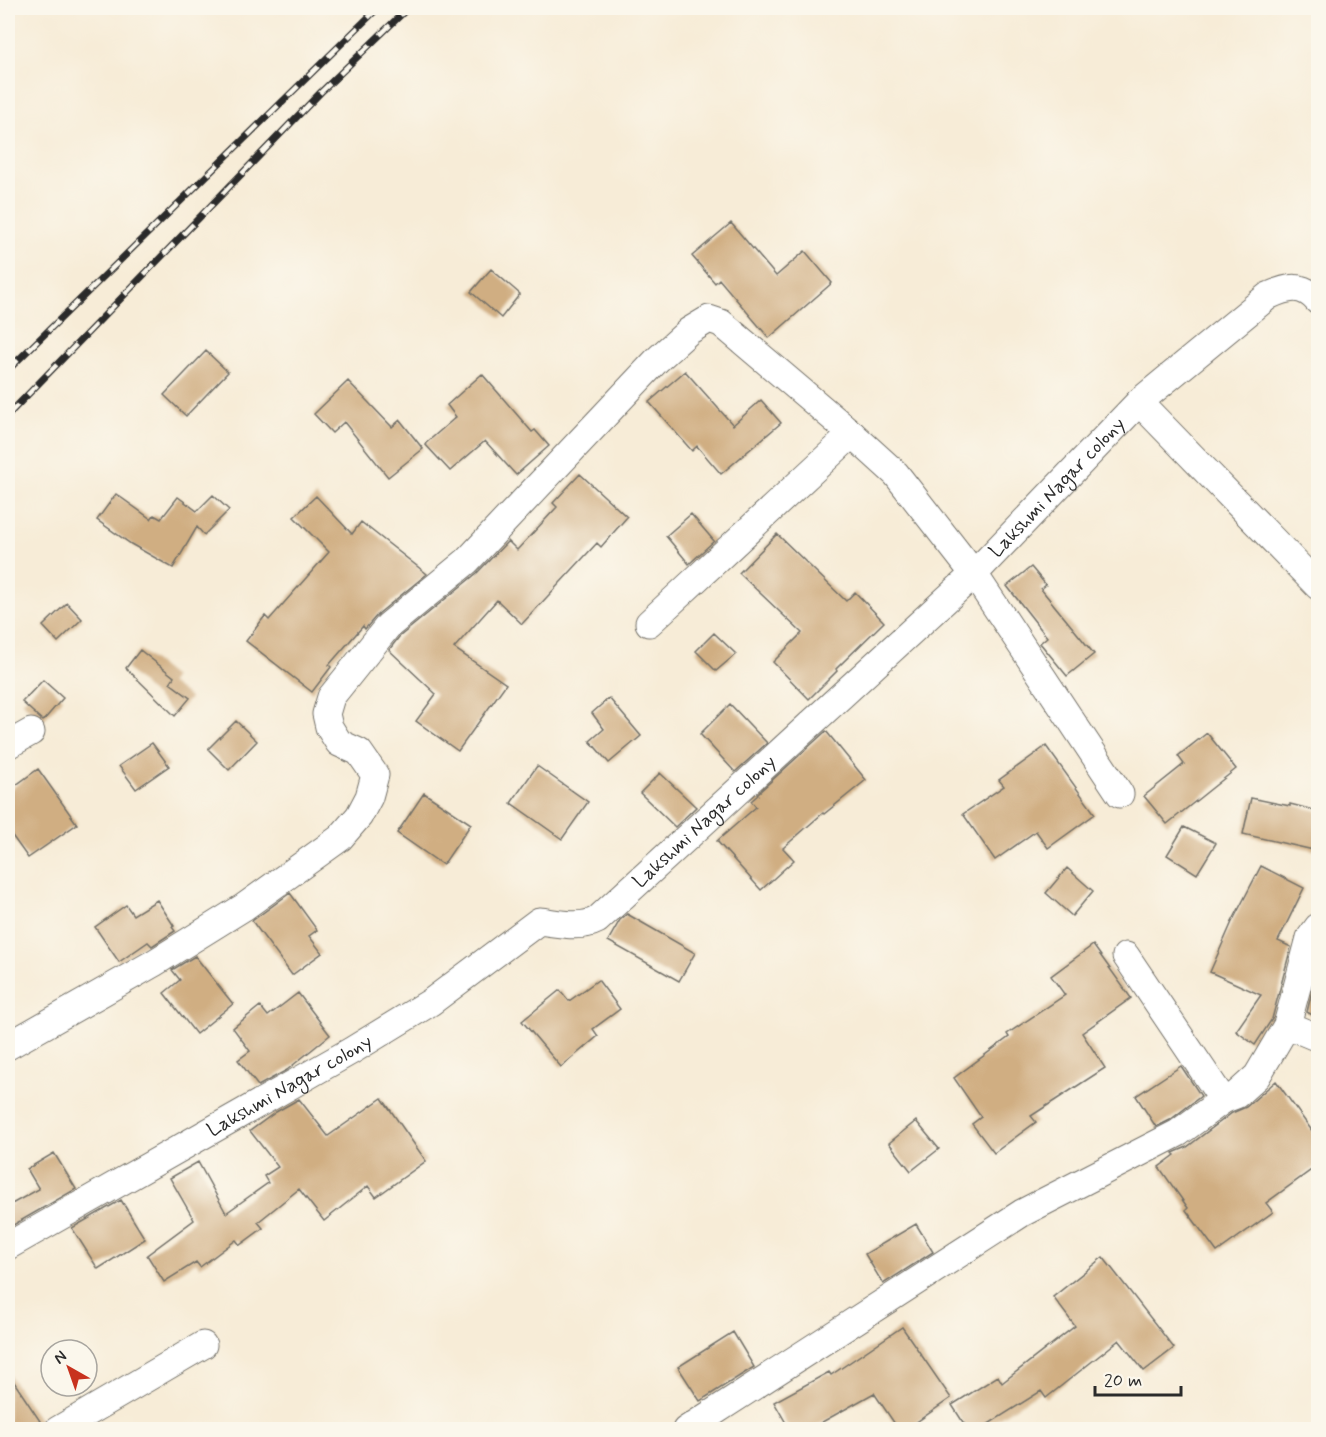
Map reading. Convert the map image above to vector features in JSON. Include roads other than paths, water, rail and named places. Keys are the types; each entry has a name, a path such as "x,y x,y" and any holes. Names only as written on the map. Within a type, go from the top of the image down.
{"street":[{"name":"Lakshmi Nagar colony","path":"8,1246 351,1052 431,1002 539,921 579,925 597,920 974,574 1139,402 1268,296 1284,289 1296,288 1311,292 1318,301"},
{"path":"8,1046 154,963 244,907 340,838 359,816 369,796 375,774 359,752 339,743 329,727 326,714 331,697 388,626 467,561 657,360 688,331 709,319 721,323 896,474 974,574 1120,795"},
{"path":"1139,402 1318,586"},
{"path":"649,623 852,434"},
{"path":"8,745 31,732"},
{"path":"692,1428 1022,1213 1178,1133 1223,1100 1236,1095 1257,1076 1287,1025 1310,938 1318,927"},
{"path":"1126,956 1223,1100"},
{"path":"1287,1025 1318,1038"},
{"path":"58,1430 203,1345"}],"railway":[{"path":"8,370 378,8"},
{"path":"8,415 321,92 408,8"}]}
